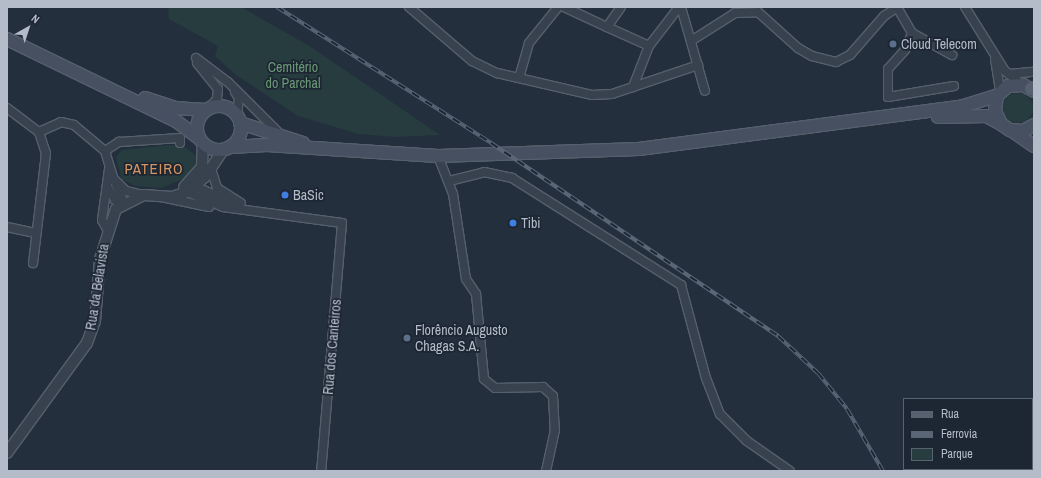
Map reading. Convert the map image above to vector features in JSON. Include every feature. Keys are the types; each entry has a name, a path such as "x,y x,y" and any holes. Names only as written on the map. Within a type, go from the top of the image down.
{"main road":[{"path":"7,39 176,121 211,148 260,145 333,151 438,156 639,149 849,123 960,107 999,94 1013,85 1030,88"},
{"path":"94,82 175,108 208,108 225,106 239,119 333,151"},
{"path":"999,94 995,111 1006,127 1023,131 1034,125"},
{"path":"202,141 197,125 208,108"},
{"path":"849,123 972,115 986,116 1033,145"},
{"path":"227,148 239,138 239,119"}],"street":[{"path":"410,7 472,61 496,73 592,95 612,94 698,65"},
{"path":"519,78 529,43 558,7"},
{"path":"564,7 649,46"},
{"path":"607,27 621,7"},
{"path":"633,87 649,46 680,7"},
{"path":"680,7 705,90"},
{"path":"691,41 735,13 758,10 798,48 812,56 836,62 850,55 884,16 897,7 912,32 952,55"},
{"path":"965,7 993,53 1009,74 1030,88"},
{"path":"912,32 905,50 888,69 888,97 954,86"},
{"path":"993,53 999,94"},
{"path":"208,108 217,99 218,89 194,61 196,58 228,82 281,135 333,151"},
{"path":"1009,74 1034,72"},
{"path":"228,82 239,98 239,119"},
{"path":"7,108 39,132 46,153 36,233 34,263"},
{"path":"39,132 61,122 74,125 105,151 113,178 124,203"},
{"path":"105,151 120,142 180,138 180,143"},
{"path":"189,186 205,158 202,141"},
{"path":"189,186 211,169 227,148"},
{"path":"438,156 452,194 466,279 476,294 484,379 495,388 543,387 553,396 554,430 546,471"},
{"path":"107,229 102,220 109,164"},
{"path":"211,169 217,188 255,212"},
{"path":"449,181 474,173 512,178 682,285 706,378 720,414 747,441 786,470"},
{"path":"113,178 126,191 149,196 255,212"},
{"path":"107,186 115,200 124,203"},
{"path":"189,186 199,188 255,212"},
{"name":"Rua da Belavista","path":"7,453 87,343 95,321 100,259 111,217 124,203 189,186"},
{"name":"Rua dos Canteiros","path":"255,212 342,223 321,471"},
{"path":"7,227 36,233"}],"green space":[{"name":"Cemitério do Parchal","path":"168,7 241,7 311,47 440,135 395,137 359,134 298,116 235,74 215,56 218,46 169,19"},
{"path":"1018,93 1028,98 1033,108 1028,118 1018,123 1008,118 1003,108 1008,98"},
{"path":"170,145 187,148 199,159 199,165 188,177 161,188 136,186 122,180 116,157 122,150"}],"railway":[{"path":"277,7 491,143 778,336 818,373 847,409 883,471"}],"place":[{"name":"Cloud Telecom","path":"893,44"},
{"name":"BaSic","path":"285,195"},
{"name":"Tibi","path":"513,223"},
{"name":"Florêncio Augusto Chagas S.A.","path":"407,338"}],"district":[{"name":"PATEIRO","path":"154,169"}]}
